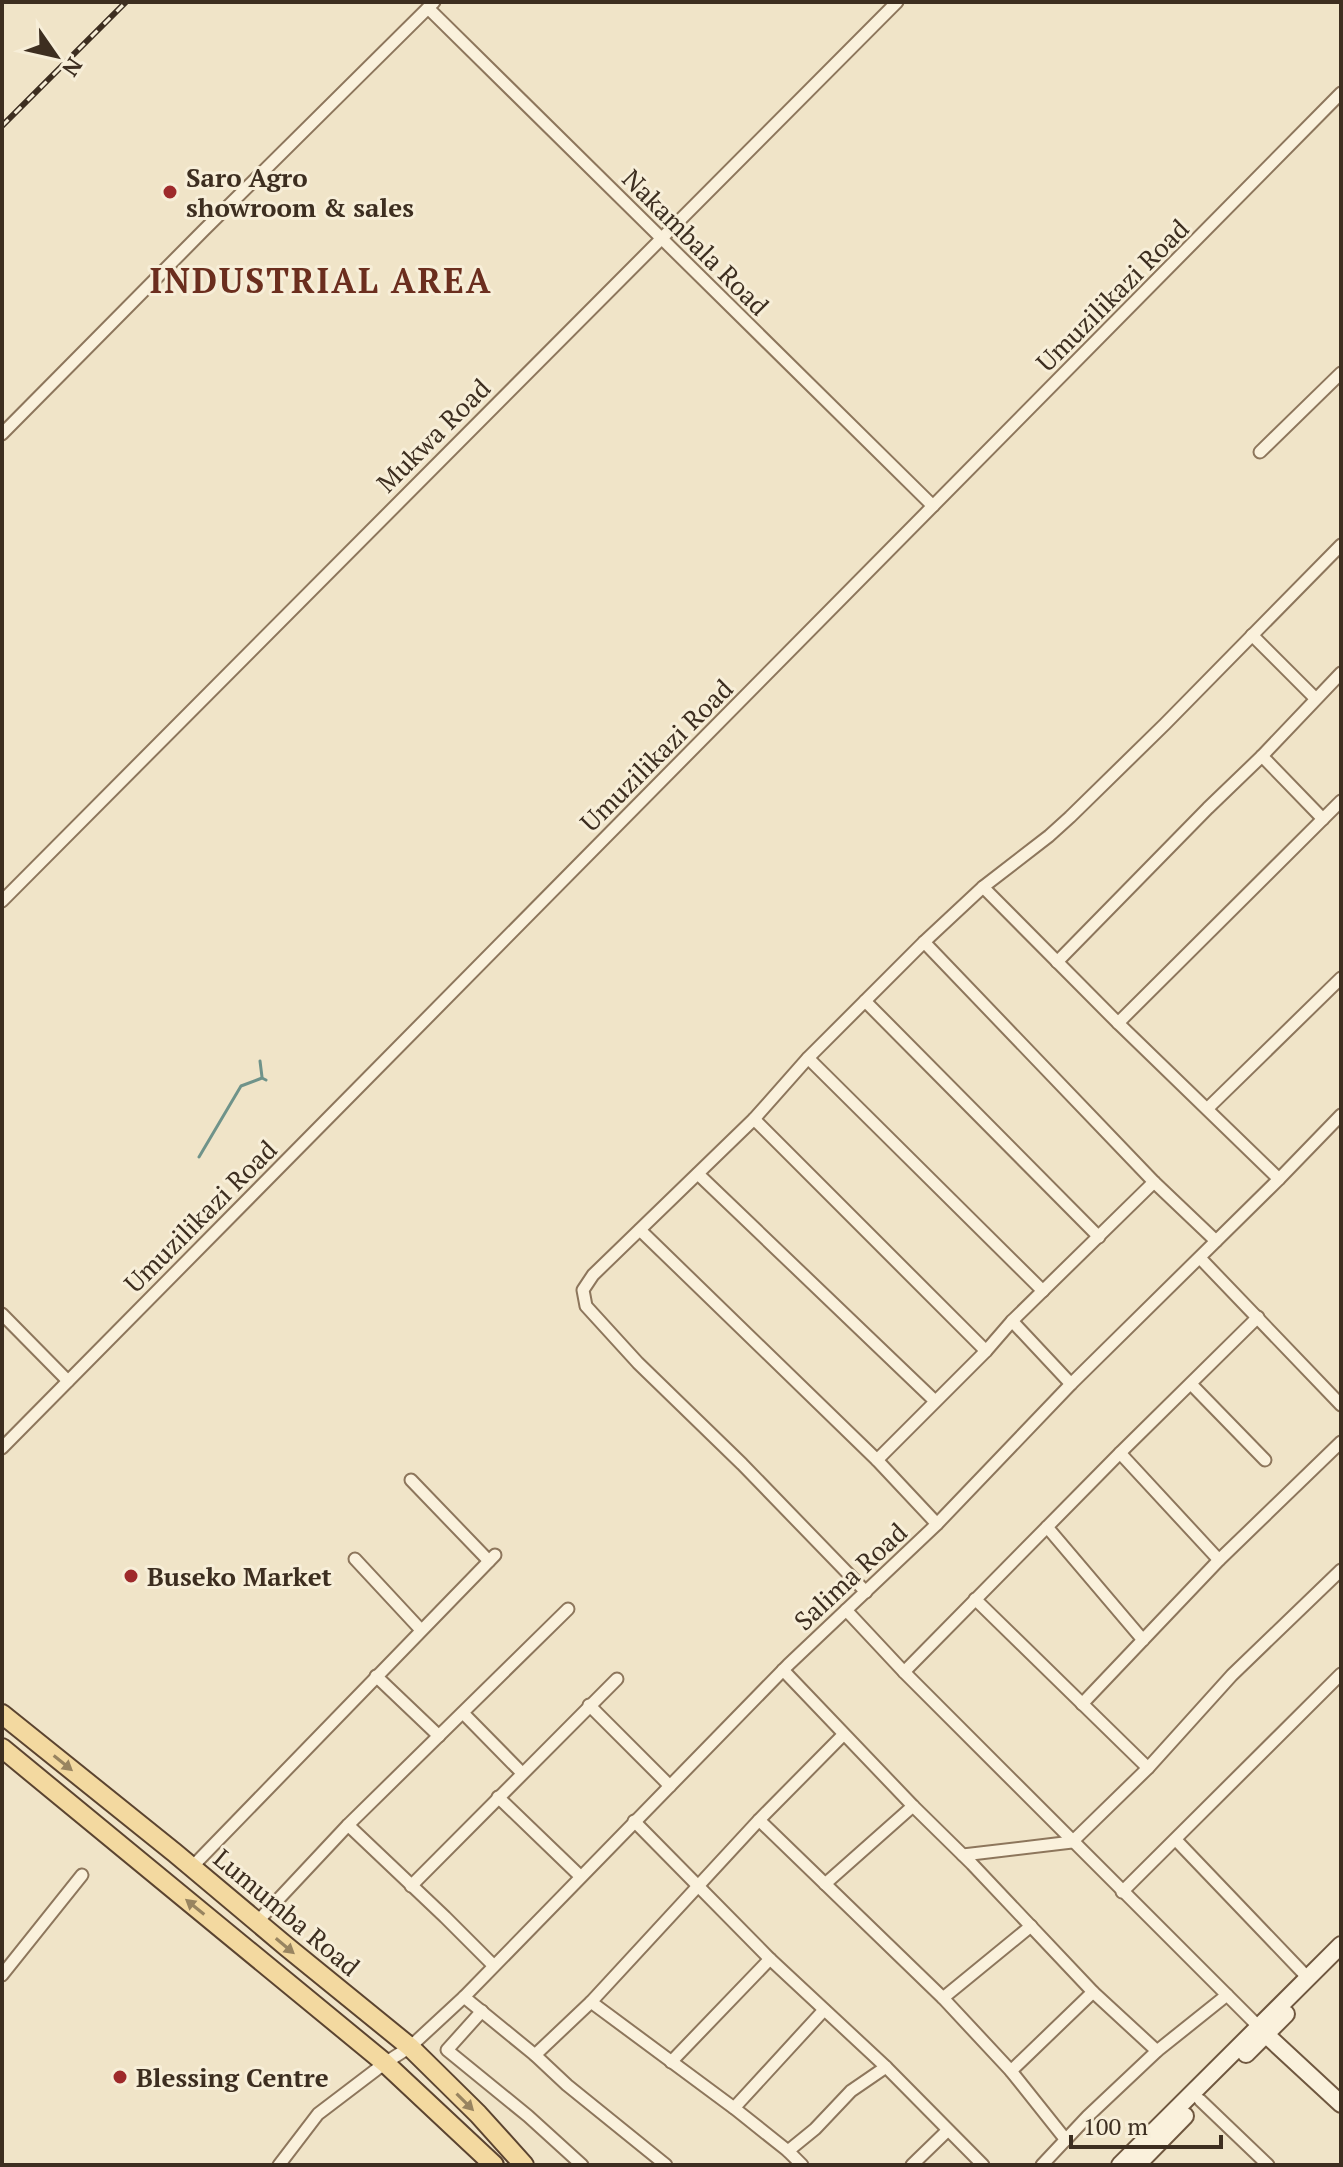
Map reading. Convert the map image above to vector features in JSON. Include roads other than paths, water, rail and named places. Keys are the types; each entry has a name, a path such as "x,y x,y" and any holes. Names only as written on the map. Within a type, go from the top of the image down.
{"main road":[{"name":"Lumumba Road","path":"2,1714 410,2047 524,2165"},
{"name":"Lumumba Road","path":"2,1748 385,2063 494,2165"},
{"path":"1137,2165 1341,1945"},
{"path":"1120,2165 1341,1959"},
{"path":"1262,2030 1341,2104"}],"street":[{"name":"Mukwa Road","path":"2,901 897,2"},
{"name":"Nakambala Road","path":"431,5 661,238 933,506"},
{"path":"2,434 431,5"},
{"name":"Umuzilikazi Road","path":"2,1448 1341,93"},
{"path":"1260,452 1341,373"},
{"path":"866,1592 742,1464 638,1363 586,1306 583,1290 593,1275 754,1119 808,1058 924,942 983,887 1070,817 1341,545"},
{"path":"1252,635 1315,698"},
{"path":"1057,962 1341,673"},
{"path":"1262,756 1323,819"},
{"path":"1118,1023 1341,801"},
{"path":"983,887 1279,1179"},
{"path":"924,942 1154,1182 1216,1241"},
{"path":"1208,1108 1341,978"},
{"path":"865,1001 1099,1237"},
{"path":"808,1058 1043,1291"},
{"name":"Salima Road","path":"279,2165 318,2114 410,2047 464,1997 783,1670 937,1524 1071,1384 1341,1115"},
{"path":"754,1119 986,1351"},
{"path":"698,1174 935,1401"},
{"path":"877,1460 1012,1321 1154,1182"},
{"path":"640,1230 877,1460 937,1524"},
{"path":"1200,1258 1341,1405"},
{"path":"2,1314 68,1381"},
{"path":"904,1672 1258,1317"},
{"path":"1012,1321 1071,1384"},
{"path":"1191,1384 1265,1460"},
{"path":"1082,1704 1219,1560 1341,1442"},
{"path":"1120,1453 1219,1560"},
{"path":"192,1867 492,1558 411,1480"},
{"path":"1047,1527 1143,1640"},
{"path":"355,1559 421,1630"},
{"path":"963,1855 1072,1842 1148,1768 1232,1675 1341,1570"},
{"path":"975,1599 1148,1768"},
{"path":"257,1922 348,1825 568,1609"},
{"path":"846,1610 1072,1842 1262,2030"},
{"path":"783,1670 1093,1992 1157,2051"},
{"path":"1122,1892 1341,1674"},
{"path":"376,1676 439,1736"},
{"path":"411,1886 617,1679"},
{"path":"589,1705 670,1786"},
{"path":"463,1713 522,1773"},
{"path":"535,2055 591,2002 759,1820 843,1735"},
{"path":"498,1797 580,1876"},
{"path":"825,1884 913,1806"},
{"path":"759,1820 943,1998 1011,2071 1066,2140"},
{"path":"634,1821 770,1959 886,2067 983,2165"},
{"path":"348,1825 493,1965"},
{"path":"1176,1840 1308,1978"},
{"path":"2,1975 82,1875"},
{"path":"943,1998 1031,1926"},
{"path":"671,2062 770,1959"},
{"path":"1011,2071 1093,1992"},
{"path":"1042,2165 1088,2116 1157,2051 1227,1995"},
{"path":"464,1997 666,2165"},
{"path":"591,2002 734,2108 802,2165"},
{"path":"734,2108 824,2010"},
{"path":"482,2011 447,2050 582,2165"},
{"path":"788,2151 815,2129 851,2091 886,2067"},
{"path":"1200,2100 1268,2165"},
{"path":"912,2165 947,2131"}],"waterway":[{"path":"260,1061 262,1077"},
{"path":"199,1157 241,1086 262,1078 266,1080"}],"railway":[{"path":"2,126 126,2"}],"place":[{"name":"Saro Agro showroom & sales","path":"170,192"},
{"name":"Buseko Market","path":"131,1576"},
{"name":"Blessing Centre","path":"120,2077"}],"district":[{"name":"INDUSTRIAL AREA","path":"321,280"}]}
